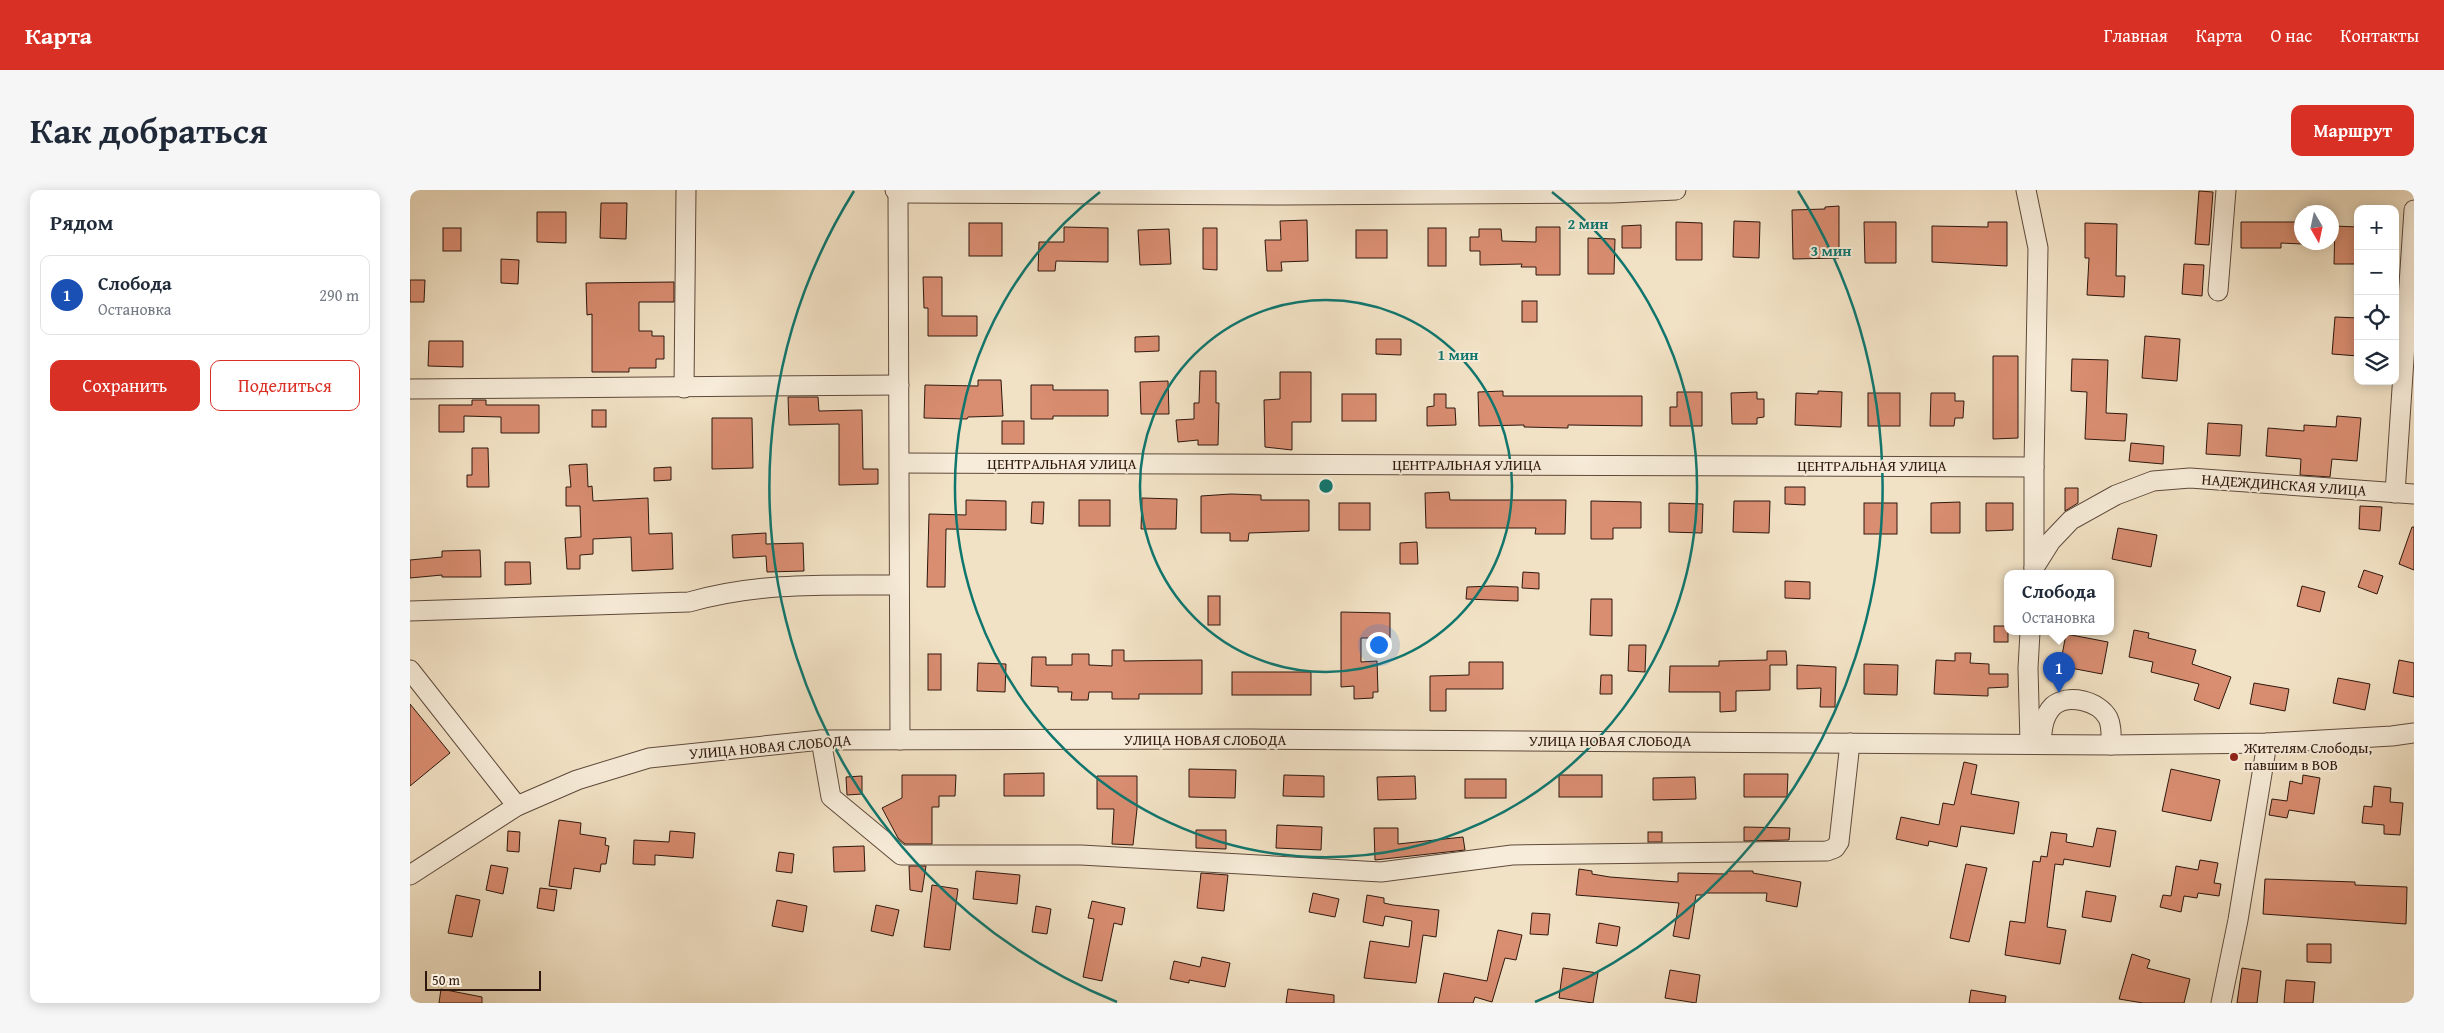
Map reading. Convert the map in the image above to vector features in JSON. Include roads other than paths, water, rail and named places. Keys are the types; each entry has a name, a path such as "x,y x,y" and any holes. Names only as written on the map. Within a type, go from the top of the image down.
{"street":[{"path":"684,388 686,190"},
{"path":"900,740 898,585 900,463 897,191 1612,193 1676,190"},
{"path":"2026,190 2038,248 2034,570"},
{"path":"2218,291 2226,190"},
{"path":"2395,493 2414,210"},
{"path":"410,389 899,385"},
{"name":"ЦЕНТРАЛЬНАЯ УЛИЦА","path":"900,463 2034,467"},
{"name":"НАДЕЖДИНСКАЯ УЛИЦА","path":"2035,570 2051,541 2072,520 2116,495 2153,481 2190,478 2414,494"},
{"path":"410,611 689,602 722,592 768,586 898,585"},
{"path":"2030,635 2035,743"},
{"path":"410,670 517,806"},
{"path":"2035,743 2043,723 2053,706 2068,700 2091,702 2102,710 2108,718 2111,728 2111,745 2267,743 2414,733"},
{"path":"820,740 831,797 901,855 1081,855 1381,872 1512,855 1827,851 1835,848 1839,842 1850,742"},
{"name":"УЛИЦА НОВАЯ СЛОБОДА","path":"410,876 517,806 577,780 649,758 820,740 1850,742 2111,745"},
{"path":"2221,1003 2238,920 2267,743"}],"place":[{"name":"Слобода","path":"2059,693"},
{"name":"Жителям Слободы, павшим в ВОВ","path":"2234,757"}]}
